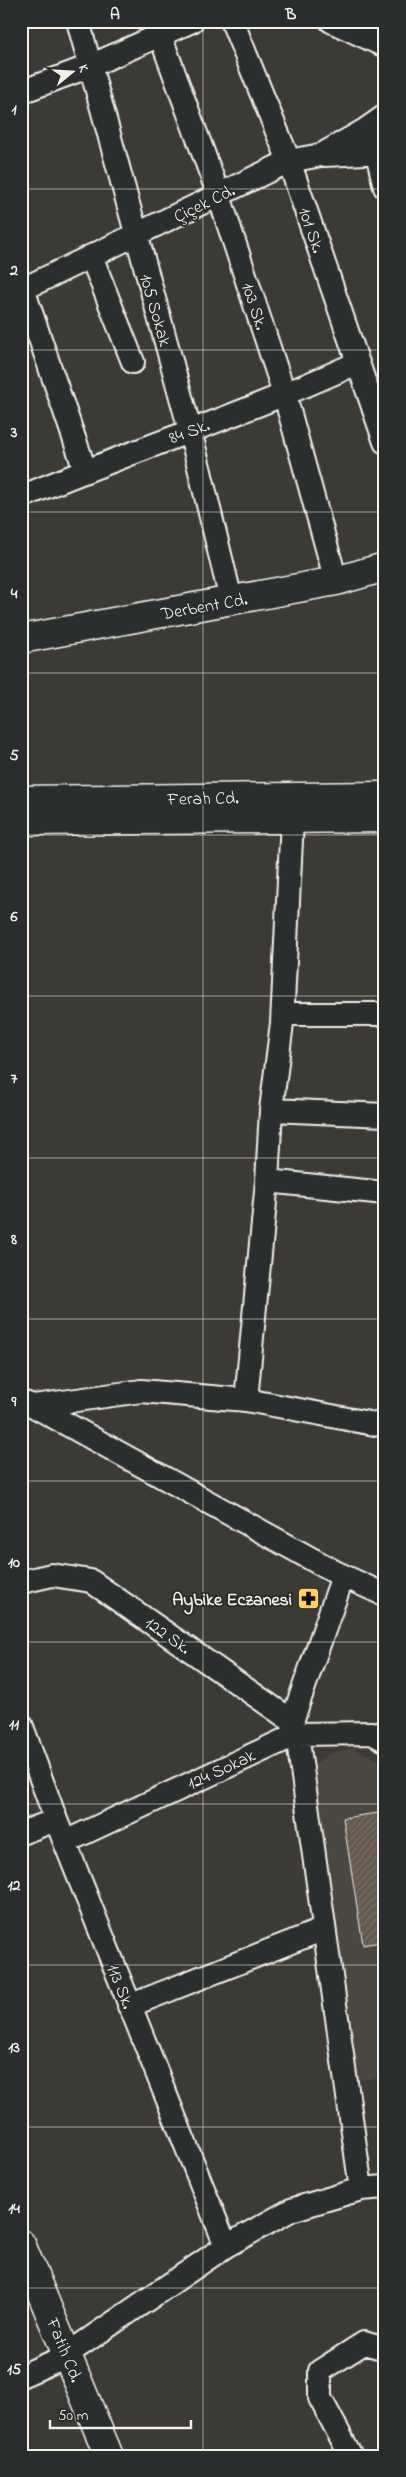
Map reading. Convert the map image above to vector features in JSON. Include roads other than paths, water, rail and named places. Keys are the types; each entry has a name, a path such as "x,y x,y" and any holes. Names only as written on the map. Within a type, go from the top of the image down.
{"street":[{"name":"105 Sokak","path":"78,21 135,236 190,430 231,600"},
{"path":"21,92 90,66 192,21"},
{"name":"101 Sk.","path":"232,21 289,161 385,442"},
{"path":"330,21 385,46"},
{"name":"103 Sk.","path":"160,35 218,196 285,396 336,581"},
{"name":"Çiçek Cd.","path":"22,290 289,161 321,155 365,130 385,116"},
{"path":"365,130 381,153 385,187"},
{"path":"321,155 381,153"},
{"path":"92,256 133,362"},
{"path":"22,290 85,470"},
{"name":"84 Sk.","path":"21,498 85,470 285,396 357,363"},
{"name":"Derbent Cd.","path":"21,639 336,581 385,567"},
{"name":"Ferah Cd.","path":"21,800 385,796"},
{"name":"Ferah Cd.","path":"21,821 385,818"},
{"path":"246,1400 267,1181 271,1110 283,1014 292,820"},
{"path":"283,1014 385,1014"},
{"path":"271,1110 385,1115"},
{"path":"267,1181 385,1193"},
{"path":"27,1404 141,1391 246,1400 385,1426"},
{"path":"27,1404 343,1576 385,1596"},
{"name":"122 Sk.","path":"21,1582 52,1574 91,1581 294,1728"},
{"path":"343,1576 294,1728 361,2189"},
{"name":"113 Sk.","path":"21,1724 56,1820 129,2006 226,2246"},
{"name":"124 Sokak","path":"65,1842 294,1728 372,1733 385,1740"},
{"path":"21,1833 56,1820"},
{"path":"129,2006 324,1929"},
{"path":"21,2376 67,2354 226,2246 292,2210 361,2189 385,2187"},
{"name":"Fatih Cd.","path":"21,2244 109,2456"},
{"path":"351,2456 320,2398 320,2371 364,2343 385,2348"}],"place":[{"name":"Aybike Eczanesi","path":"308,1599"}]}
